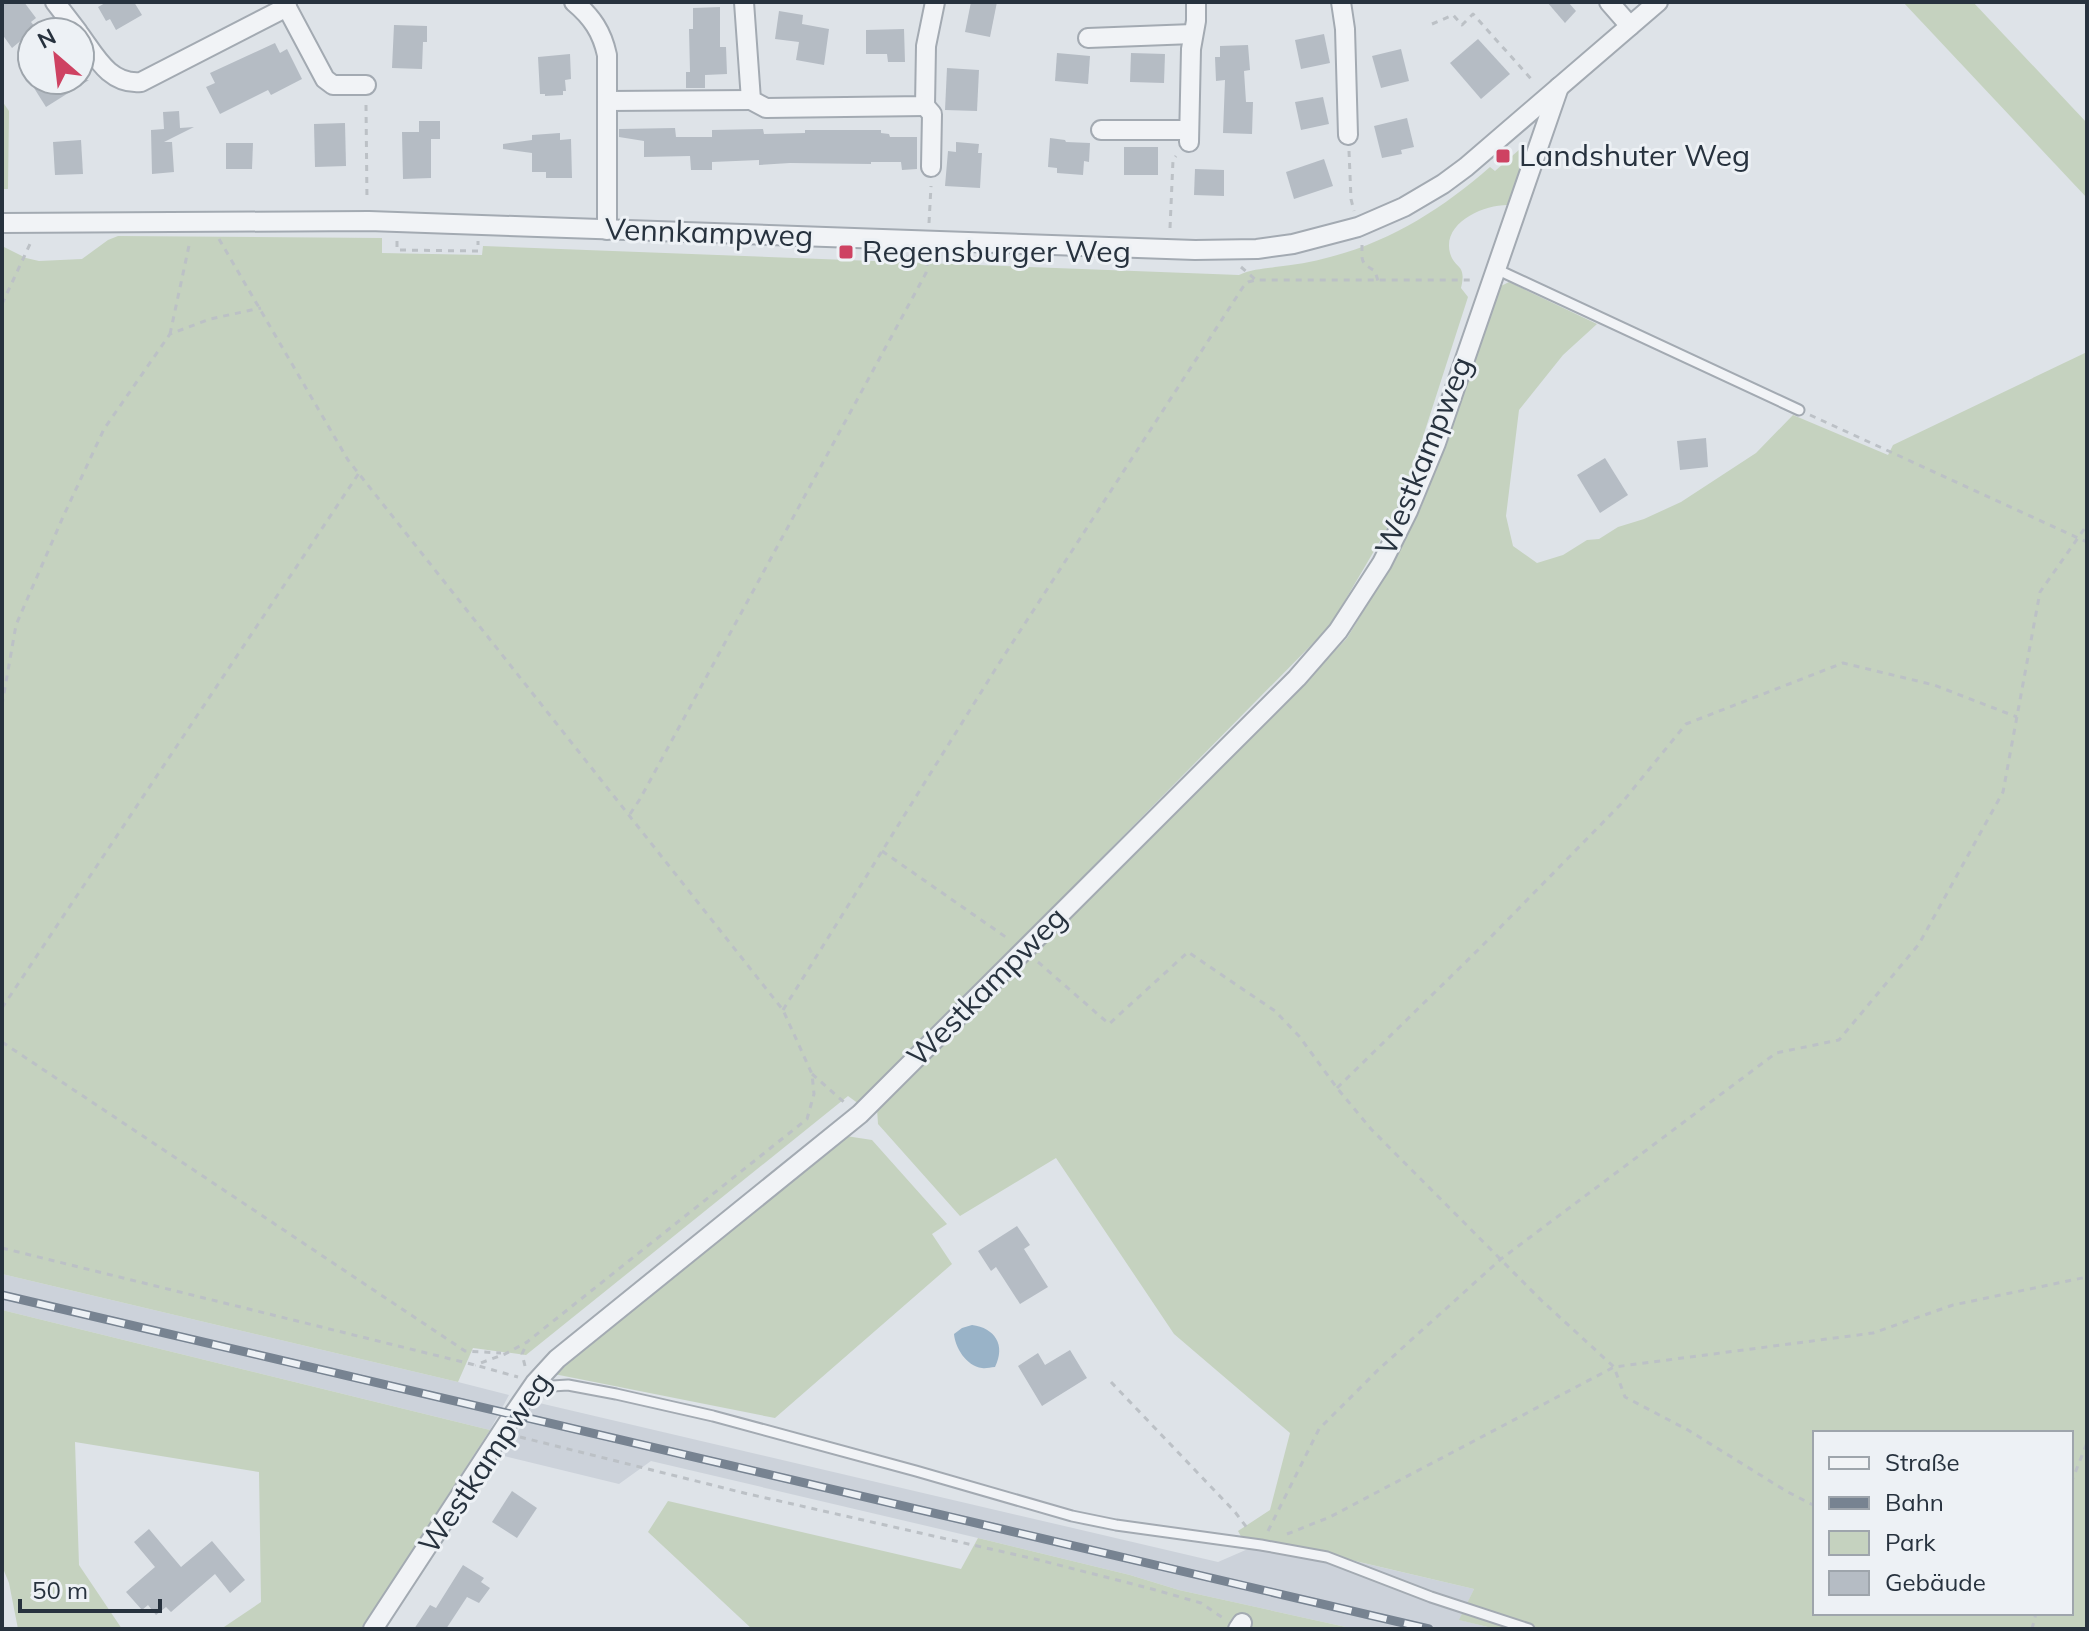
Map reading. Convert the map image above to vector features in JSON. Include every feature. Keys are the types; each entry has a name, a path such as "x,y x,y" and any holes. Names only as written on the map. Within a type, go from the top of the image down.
{"street":[{"path":"574,2 596,25 607,55 607,230"},
{"path":"744,2 751,100"},
{"path":"931,167 932,114 925,106 926,46 935,2"},
{"path":"1101,130 1189,136 1191,49 1196,2"},
{"path":"1341,2 1345,29 1348,135"},
{"path":"1609,2 1630,26"},
{"path":"1559,87 1658,2"},
{"path":"96,56 113,77 130,83 141,82 286,5 325,79 333,85 366,85"},
{"path":"1088,38 1193,34"},
{"name":"Vennkampweg","path":"2,223 397,223 1237,250 1272,248 1315,240 1358,227 1422,197 1466,167 1559,87"},
{"name":"Westkampweg","path":"373,1629 535,1383 557,1359 860,1114 1297,678 1338,631 1382,563 1436,443 1559,87"},
{"path":"608,101 751,100 766,108 925,106"}],"lane":[{"path":"1494,274 1799,410"},
{"path":"535,1383 568,1385 713,1416 1072,1516 1327,1557 1431,1597 1529,1629"}],"path":[{"path":"1432,24 1453,15 1462,25 1473,14 1533,81"},
{"path":"366,85 367,203"},
{"path":"1348,135 1353,208"},
{"path":"1170,228 1173,160 1189,136"},
{"path":"929,220 931,167"},
{"path":"201,221 261,308 348,460 783,1010 812,1074 814,1094 807,1119 527,1342 475,1365"},
{"path":"2,705 16,625 104,429 170,334 201,221"},
{"path":"397,223 397,250 478,251 478,225"},
{"path":"630,814 926,273 929,240"},
{"path":"2,304 30,244"},
{"path":"783,1010 998,665 1243,287 1256,280 1494,274"},
{"path":"170,334 210,319 261,308"},
{"path":"1799,410 2087,542"},
{"path":"2,1008 359,473"},
{"path":"1261,1545 1319,1429 1379,1369 1501,1259 1776,1053 1839,1040 1919,944 2003,792 2040,592 2087,525"},
{"path":"1337,1088 1620,805 1686,724 1843,663 1934,685 2017,717"},
{"path":"882,851 1024,950 1109,1024 1188,952 1275,1011 1299,1036 1371,1129 1614,1367 1625,1397 1688,1430 1813,1505"},
{"path":"2,1042 465,1351 505,1354"},
{"path":"812,1074 860,1114"},
{"path":"2,1248 475,1365 535,1383"},
{"path":"1261,1545 1330,1517 1614,1367 1873,1333 1953,1305 2087,1277"},
{"path":"1111,1382 1235,1512 1261,1545"},
{"path":"502,1432 744,1493 1152,1589 1201,1603 1240,1626"},
{"path":"2073,1478 2087,1443"}],"shaded area":[{"path":"2,1274 509,1395 490,1430 2,1310"},
{"path":"535,1402 1218,1562 1248,1549 1269,1552 1282,1544 1474,1589 1460,1620 1496,1629 1355,1629 1179,1590 1130,1575 651,1461 619,1484 504,1456"}],"green space":[{"path":"1903,2 1973,2 2087,123 2087,198"},
{"path":"2,101 9,111 8,189 2,189"},
{"path":"1525,147 1528,148 1507,205 1476,212 1452,233 1450,253 1463,274 1461,288 1468,297 1401,505 1330,626 859,1104 848,1096 526,1355 473,1348 458,1382 2,1274 2,246 39,261 82,259 118,236 382,238 382,253 482,255 483,246 1239,275 1252,270 1323,259 1375,242 1435,209 1490,167 1495,171"},
{"path":"1509,282 1597,324 1563,355 1519,410 1506,516 1513,546 1537,563 1563,555 1587,540 1599,539 1618,527 1681,502 1756,453 1793,415 1888,455 1893,445 2087,352 2087,1629 1496,1629 1459,1620 1474,1589 1283,1544 1269,1552 1248,1549 1238,1531 1270,1510 1290,1433 1174,1334 1056,1158 960,1216 878,1124 877,1109 1347,638 1394,561 1421,508 1499,287"},
{"path":"846,1136 872,1140 947,1224 932,1234 952,1264 775,1418 554,1374"},
{"path":"2,1310 490,1430 361,1629 221,1629 261,1602 259,1472 75,1442 79,1565 122,1629 18,1629 9,1583 2,1566"},
{"path":"668,1501 961,1569 978,1538 1179,1590 1355,1629 752,1629 648,1532"}],"water":[{"path":"972,1325 987,1330 996,1339 999,1352 995,1367 971,1364 959,1350 954,1334"}],"building":[{"path":"2,2 24,2 34,16 16,16 16,45 12,48 2,34"},
{"path":"107,2 134,2 142,15 116,30 98,7"},
{"path":"971,2 997,2 990,37 965,32"},
{"path":"1547,2 1568,2 1576,11 1565,23"},
{"path":"720,7 720,47 726,47 727,74 705,75 705,88 686,88 686,72 690,72 689,29 693,29 693,8"},
{"path":"779,11 803,15 802,24 829,29 824,65 796,60 799,42 775,39"},
{"path":"394,25 427,26 422,69 392,68"},
{"path":"904,29 905,62 888,62 887,54 866,54 866,30"},
{"path":"1324,34 1330,63 1301,69 1295,40"},
{"path":"1478,39 1510,74 1481,99 1450,63"},
{"path":"275,43 280,53 287,49 302,79 271,95 268,90 220,114 206,87 215,83 210,73"},
{"path":"1248,45 1250,70 1244,71 1246,102 1253,102 1252,134 1223,133 1225,80 1216,81 1215,57 1220,57 1220,46"},
{"path":"1401,49 1409,81 1381,88 1372,56"},
{"path":"1057,53 1090,56 1088,84 1055,81"},
{"path":"1131,53 1165,54 1164,83 1130,82"},
{"path":"570,54 571,79 565,80 566,91 563,95 540,94 538,57"},
{"path":"947,68 979,70 977,111 945,110"},
{"path":"39,96 64,96 46,107"},
{"path":"1323,97 1329,124 1301,130 1295,102"},
{"path":"179,111 180,128 194,127 164,142 172,142 174,172 152,174 151,130 164,129 163,112"},
{"path":"1407,118 1414,147 1401,150 1402,154 1382,158 1374,126"},
{"path":"419,121 440,121 440,139 431,139 431,178 403,179 402,132 419,132"},
{"path":"345,123 346,166 315,167 314,124"},
{"path":"675,128 676,137 712,137 712,130 763,129 764,134 805,133 805,130 881,130 890,137 917,137 917,169 902,170 901,162 759,165 759,160 712,162 712,170 691,170 690,156 644,157 644,141 619,137 619,129"},
{"path":"560,133 560,140 571,139 572,178 546,178 546,172 532,172 532,153 503,149 503,144 532,140 532,135"},
{"path":"1050,138 1090,143 1089,162 1084,161 1083,175 1057,173 1057,168 1048,167"},
{"path":"81,140 83,174 55,175 53,142"},
{"path":"956,142 979,144 978,153 982,153 980,188 945,186 948,151 956,152"},
{"path":"226,143 253,143 252,169 226,169"},
{"path":"1124,147 1158,147 1158,175 1124,175"},
{"path":"1324,159 1333,186 1294,199 1286,172"},
{"path":"1195,169 1224,170 1224,196 1194,195"},
{"path":"1706,438 1708,467 1680,470 1677,441"},
{"path":"1605,458 1628,495 1600,513 1577,475"},
{"path":"1017,1226 1030,1245 1024,1249 1048,1287 1020,1304 996,1267 991,1271 978,1251"},
{"path":"1070,1350 1087,1378 1042,1406 1018,1366 1038,1353 1045,1365"},
{"path":"512,1491 537,1508 517,1538 492,1522"},
{"path":"149,1529 181,1567 212,1541 245,1580 230,1593 215,1574 171,1612 166,1607 156,1615 148,1605 142,1610 126,1592 155,1567 134,1542"},
{"path":"463,1565 484,1578 481,1582 490,1588 479,1603 467,1597 446,1629 414,1629 430,1605 436,1608"}],"railway":[{"path":"2,1295 1429,1629"}],"place":[{"name":"Landshuter Weg","path":"1503,156"},
{"name":"Regensburger Weg","path":"846,252"}]}
